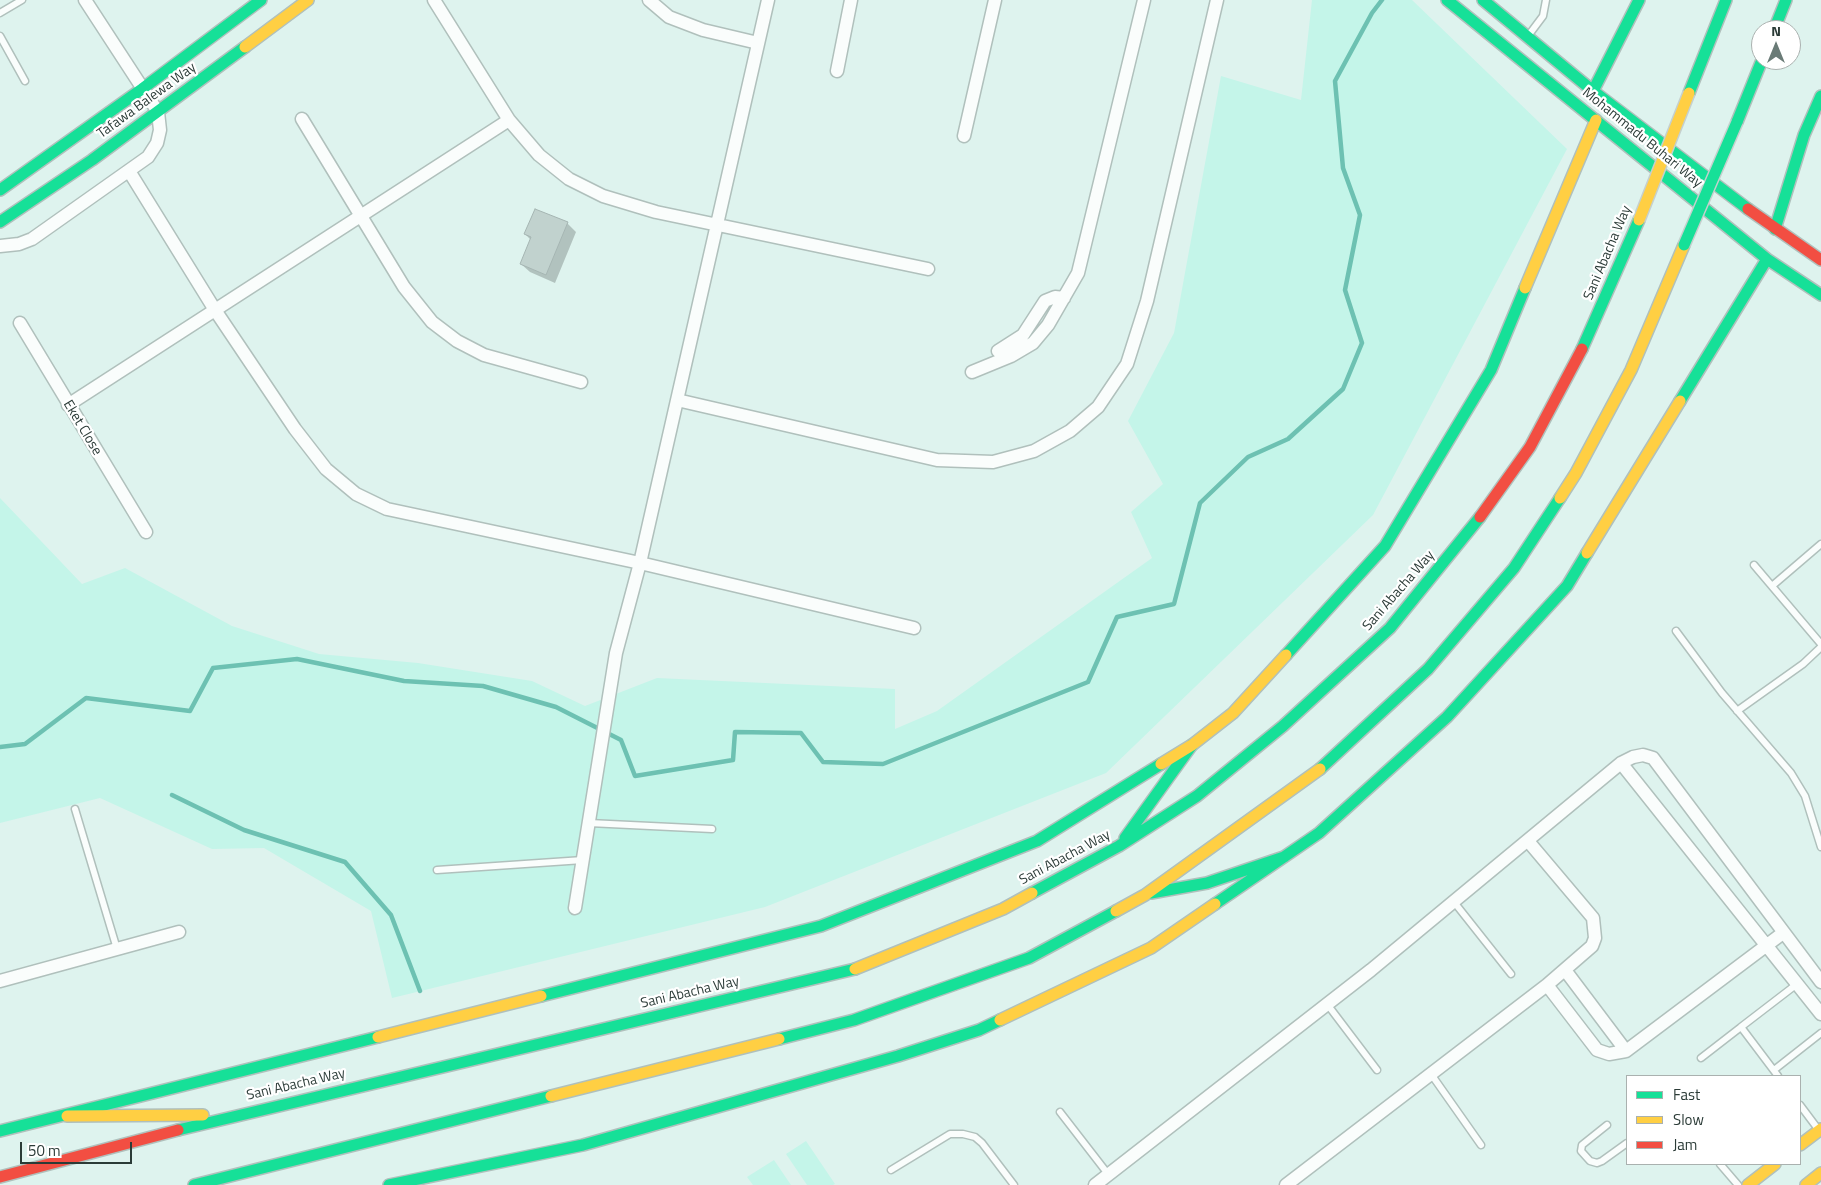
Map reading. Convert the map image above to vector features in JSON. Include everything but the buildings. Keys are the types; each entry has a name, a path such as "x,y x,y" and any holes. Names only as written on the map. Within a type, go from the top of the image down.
{"main road":[{"name":"Tafawa Balewa Way","path":"0,190 142,89 261,0"},
{"name":"Tafawa Balewa Way","path":"0,222 92,160 308,0"},
{"name":"Mohammadu Buhari Way","path":"1447,0 1766,259 1821,295"},
{"name":"Mohammadu Buhari Way","path":"1483,0 1593,91 1775,229 1821,260"},
{"path":"1593,91 1638,0"},
{"name":"Sani Abacha Way","path":"0,1177 237,1114 846,972 1003,909 1119,846 1197,796 1283,726 1390,628 1466,537 1530,447 1585,343 1639,220 1726,0"},
{"path":"1778,20 1786,0"},
{"path":"194,1185 854,1020 1029,958 1145,894 1323,767 1428,669 1514,568 1576,473 1631,370 1758,70"},
{"path":"1775,229 1804,135 1821,96"},
{"name":"Sani Abacha Way","path":"0,1131 67,1116 821,926 1037,840 1192,745 1233,713 1385,546 1491,370 1596,120"},
{"path":"389,1185 583,1145 898,1056 978,1030 1151,948 1319,833 1447,717 1567,586 1766,259"},
{"path":"1119,846 1151,799 1192,745"},
{"path":"1145,894 1207,883 1284,857"},
{"path":"67,1116 237,1114"},
{"path":"1801,1144 1820,1130"},
{"path":"1748,1185 1774,1165"},
{"path":"227,1185 258,1170"},
{"path":"1806,1185 1821,1173"}],"street":[{"path":"0,246 19,244 32,239 148,157 157,143 160,130 158,112 84,0"},
{"path":"434,0 509,120 539,155 568,179 603,196 656,212 928,269"},
{"path":"649,0 669,17 702,30 758,43"},
{"path":"575,908 616,653 640,563 768,0"},
{"path":"837,71 852,0"},
{"path":"964,136 995,0"},
{"path":"972,372 1011,356 1033,343 1048,324 1078,273 1144,0"},
{"path":"677,400 937,460 993,462 1034,451 1070,431 1098,407 1127,364 1147,301 1217,0"},
{"path":"302,119 404,287 432,322 457,341 484,356 581,382"},
{"path":"68,404 509,120"},
{"path":"129,171 215,310 296,429 326,469 356,494 387,509 640,563 914,628"},
{"path":"998,351 1023,335 1045,300 1055,297 1064,298"},
{"name":"Eket Close","path":"20,323 146,532"},
{"path":"1094,1185 1327,1004 1454,902 1620,764 1643,755 1653,758 1783,933 1820,979"},
{"path":"1620,764 1821,1014"},
{"path":"1293,1183 1547,985 1592,946 1595,938 1593,918 1528,841"},
{"path":"0,980 179,932"},
{"path":"1547,985 1597,1050 1610,1054 1626,1051 1783,933"},
{"path":"1565,970 1626,1051"}],"lane":[{"path":"0,13 22,0"},
{"path":"1527,37 1544,16 1546,0"},
{"path":"0,36 25,81"},
{"path":"1772,586 1821,544"},
{"path":"1737,711 1804,664 1821,645 1754,565"},
{"path":"1676,631 1737,711 1791,773 1805,796 1821,847"},
{"path":"75,809 117,949"},
{"path":"588,823 712,829"},
{"path":"437,870 583,860"},
{"path":"1454,902 1512,974"},
{"path":"1701,1058 1797,984"},
{"path":"1327,1004 1378,1070"},
{"path":"1741,1026 1777,1075"},
{"path":"1774,1070 1821,1033"},
{"path":"1431,1074 1481,1145"},
{"path":"1801,1106 1820,1130"},
{"path":"1060,1112 1108,1174"},
{"path":"1607,1125 1582,1145 1581,1151 1590,1161 1597,1163 1602,1161 1626,1144"},
{"path":"891,1170 950,1134 963,1134 975,1137 982,1143 1014,1185"},
{"path":"1721,1165 1738,1185"}],"green space":[{"path":"1312,0 1412,0 1567,149 1373,515 1106,773 765,907 392,998 371,911 264,848 212,849 100,798 0,823 0,498 82,584 125,568 232,626 319,654 418,663 532,681 585,706 657,678 895,689 895,729 937,711 1152,558 1131,512 1163,484 1128,421 1174,333 1221,76 1301,100"},
{"path":"806,1141 835,1184 807,1185 786,1154"},
{"path":"774,1160 791,1185 753,1185 747,1177"}],"waterway":[{"path":"0,747 25,744 86,698 190,711 213,668 297,659 404,681 483,686 556,707 621,740 635,776 733,760 735,732 801,733 823,762 883,764 1088,682 1117,617 1174,604 1200,503 1248,457 1288,439 1343,389 1362,343 1345,290 1360,215 1343,168 1335,81 1372,13 1382,0"},
{"path":"172,795 244,830 345,862 391,915 420,991"}],"traffic: fast":[{"path":"0,190 142,89 261,0"},
{"path":"1447,0 1767,259 1821,295"},
{"path":"1483,0 1593,91 1748,209"},
{"path":"1593,91 1639,0"},
{"path":"1689,93 1726,0"},
{"path":"1778,20 1786,0"},
{"path":"0,222 92,160 245,47"},
{"path":"1737,122 1758,70"},
{"path":"1775,229 1804,135 1821,96"},
{"path":"1684,245 1737,122"},
{"path":"1582,349 1639,220"},
{"path":"1680,401 1767,259"},
{"path":"1286,655 1385,546 1491,370 1525,288"},
{"path":"1320,769 1428,669 1514,568 1560,498"},
{"path":"1032,893 1119,846 1197,796 1283,726 1390,628 1480,517"},
{"path":"1215,904 1319,833 1447,717 1567,586 1587,553"},
{"path":"1125,838 1192,745"},
{"path":"541,996 821,926 1037,841 1161,764"},
{"path":"1151,893 1207,883 1284,857"},
{"path":"779,1039 854,1020 1029,958 1116,911"},
{"path":"178,1130 855,969"},
{"path":"389,1185 583,1145 898,1056 979,1030 1000,1020"},
{"path":"0,1131 378,1037"},
{"path":"194,1185 551,1096"}],"traffic: slow":[{"path":"245,47 308,0"},
{"path":"1639,220 1689,93"},
{"path":"1525,288 1596,120"},
{"path":"1560,498 1576,473 1631,370 1684,245"},
{"path":"1587,553 1680,401"},
{"path":"1161,764 1192,745 1233,713 1286,655"},
{"path":"1116,911 1145,895 1320,769"},
{"path":"855,969 1003,909 1032,893"},
{"path":"1000,1020 1151,948 1215,904"},
{"path":"378,1037 541,996"},
{"path":"551,1096 779,1039"},
{"path":"67,1116 203,1115"},
{"path":"1801,1144 1821,1129"},
{"path":"1748,1185 1774,1165"},
{"path":"1806,1185 1821,1173"}],"traffic: jam":[{"path":"1748,209 1821,260"},
{"path":"1480,517 1530,447 1582,349"},
{"path":"0,1177 178,1130"}]}
